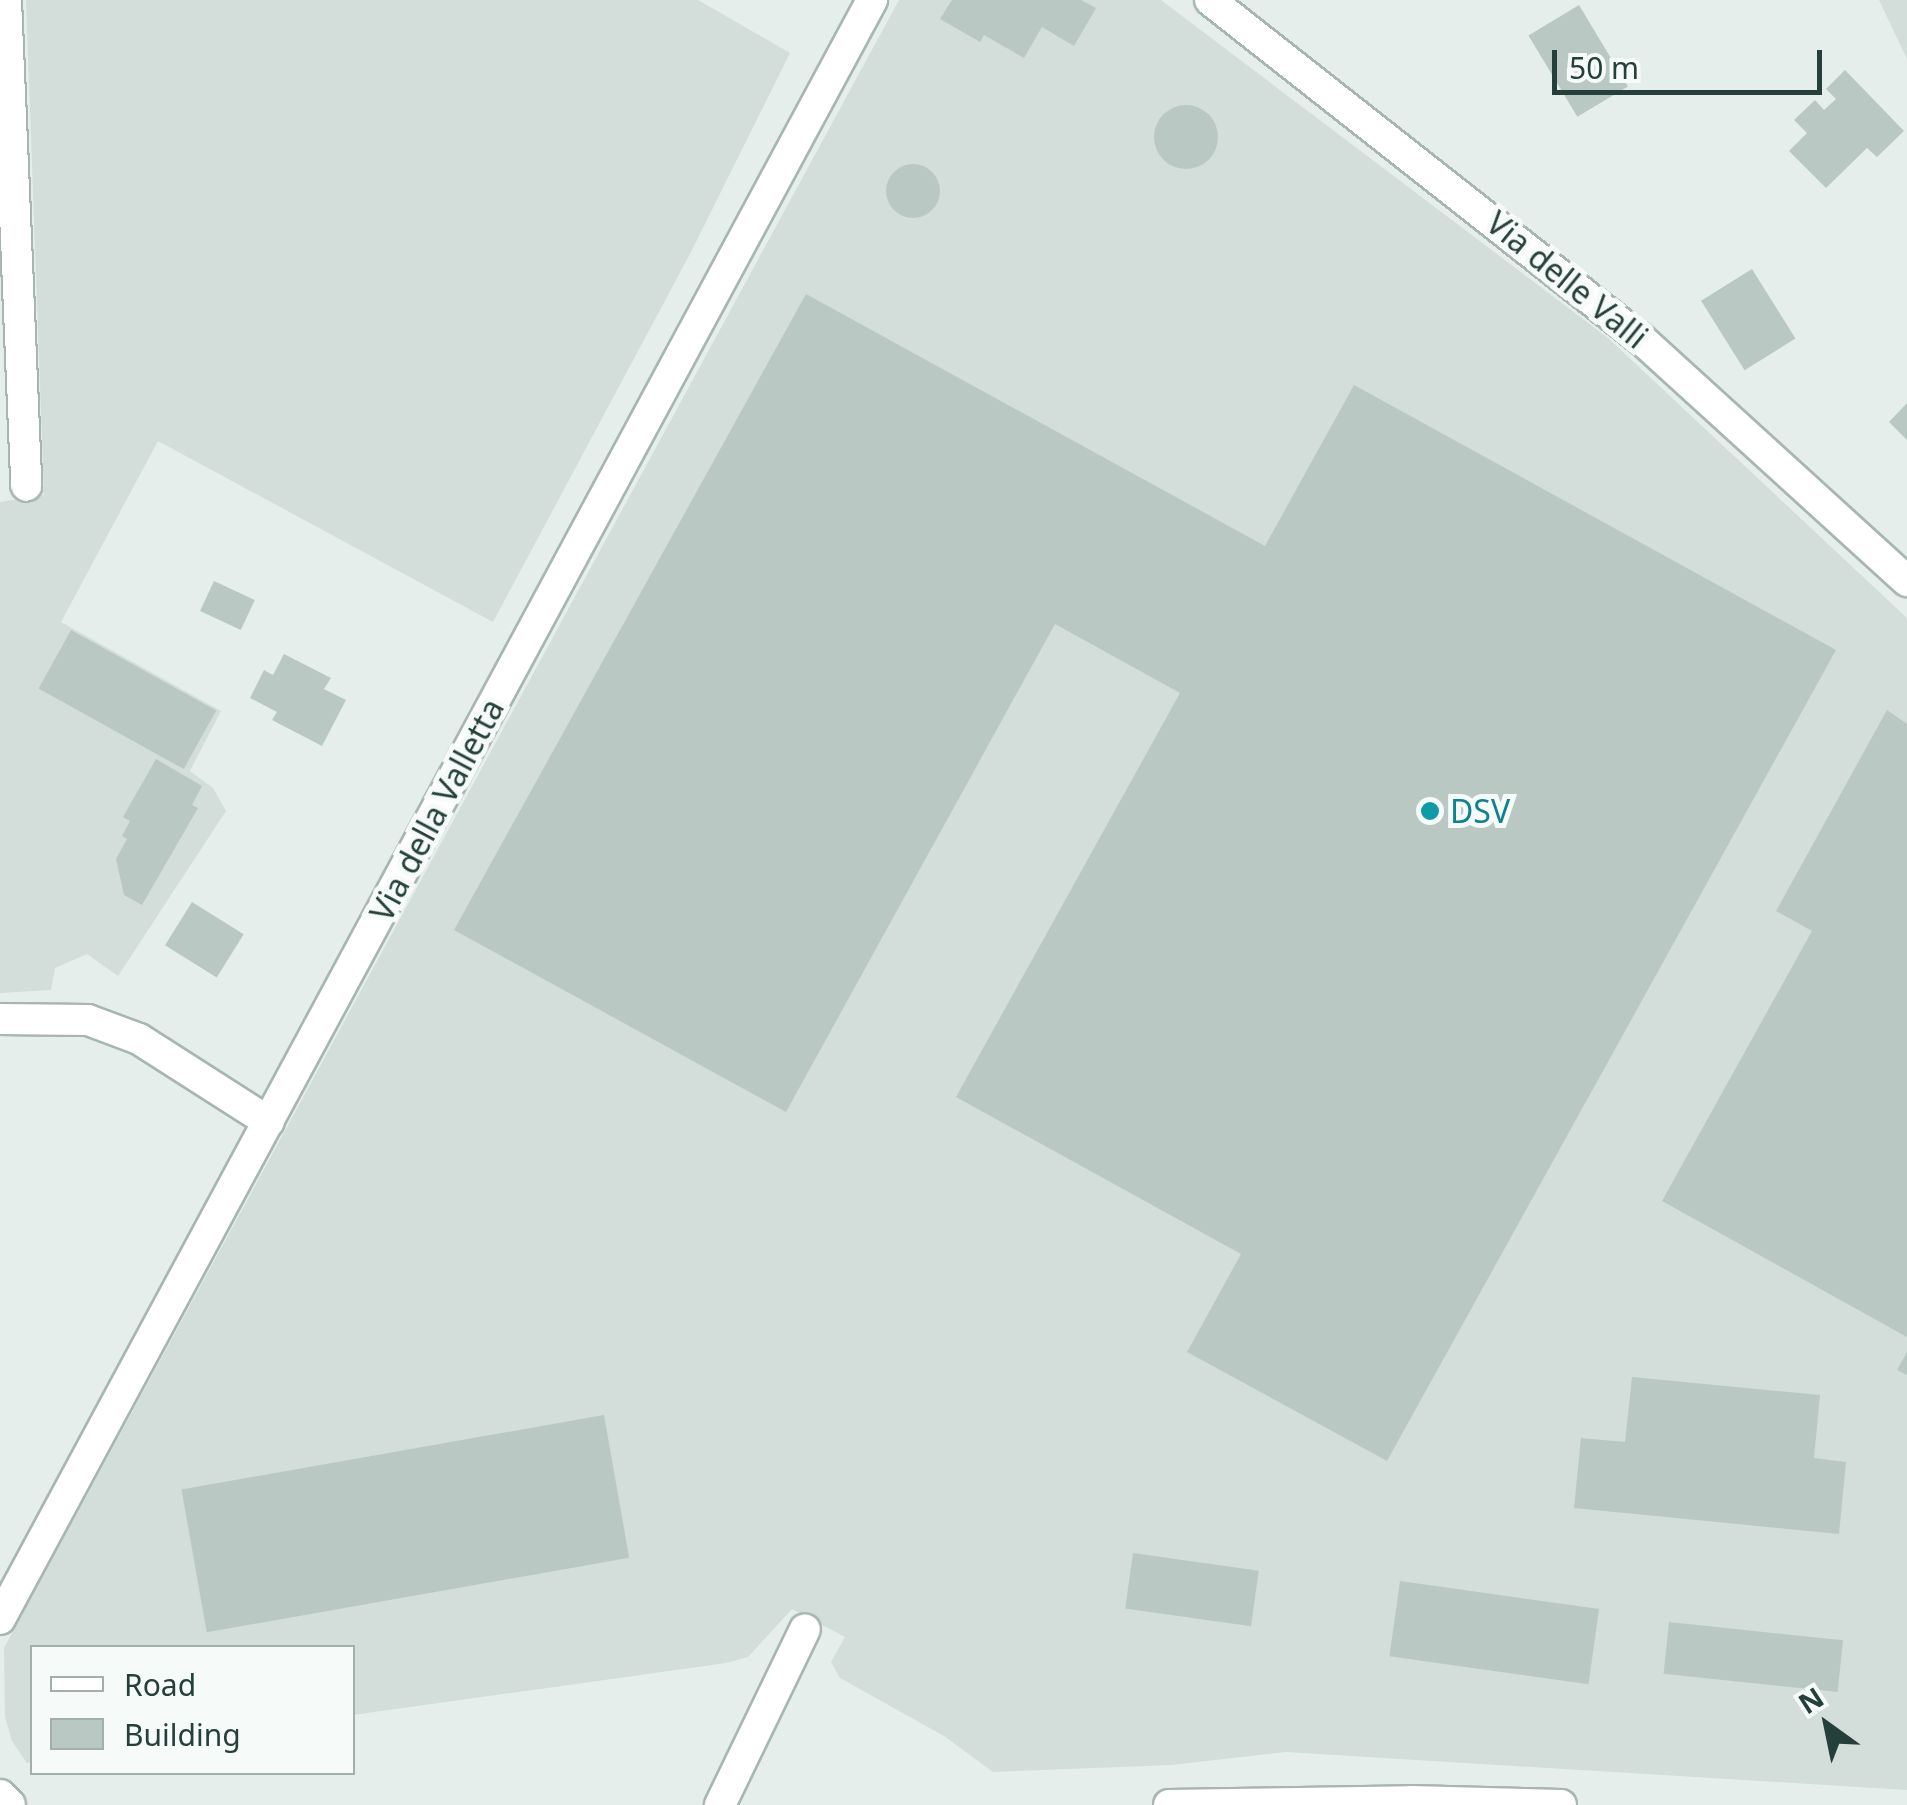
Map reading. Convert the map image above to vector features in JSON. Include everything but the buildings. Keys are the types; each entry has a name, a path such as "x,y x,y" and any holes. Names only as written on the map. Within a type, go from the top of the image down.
{"street":[{"path":"6,0 26,486"},
{"name":"Via della Valletta","path":"0,1619 872,0"},
{"name":"Via delle Valli","path":"1210,0 1641,340 1907,581"},
{"path":"0,1019 88,1020 139,1039 269,1122"},
{"path":"720,1805 805,1629"},
{"path":"0,1795 10,1805"},
{"path":"1170,1805 1561,1805"}],"shaded area":[{"path":"26,0 698,0 790,53 691,252 493,622 158,441 61,622 221,711 190,771 213,788 226,811 118,976 87,954 55,968 51,990 0,993 0,502 44,495"},
{"path":"899,0 1161,0 1608,338 1907,618 1907,1790 1286,1752 1172,1765 993,1772 944,1736 840,1678 831,1662 845,1637 792,1609 748,1657 726,1663 355,1715 355,1645 30,1645 27,1763 12,1741 5,1717 4,1648"},
{"path":"1879,0 1907,0 1907,59"}],"place":[{"name":"DSV","path":"1430,811"}]}
